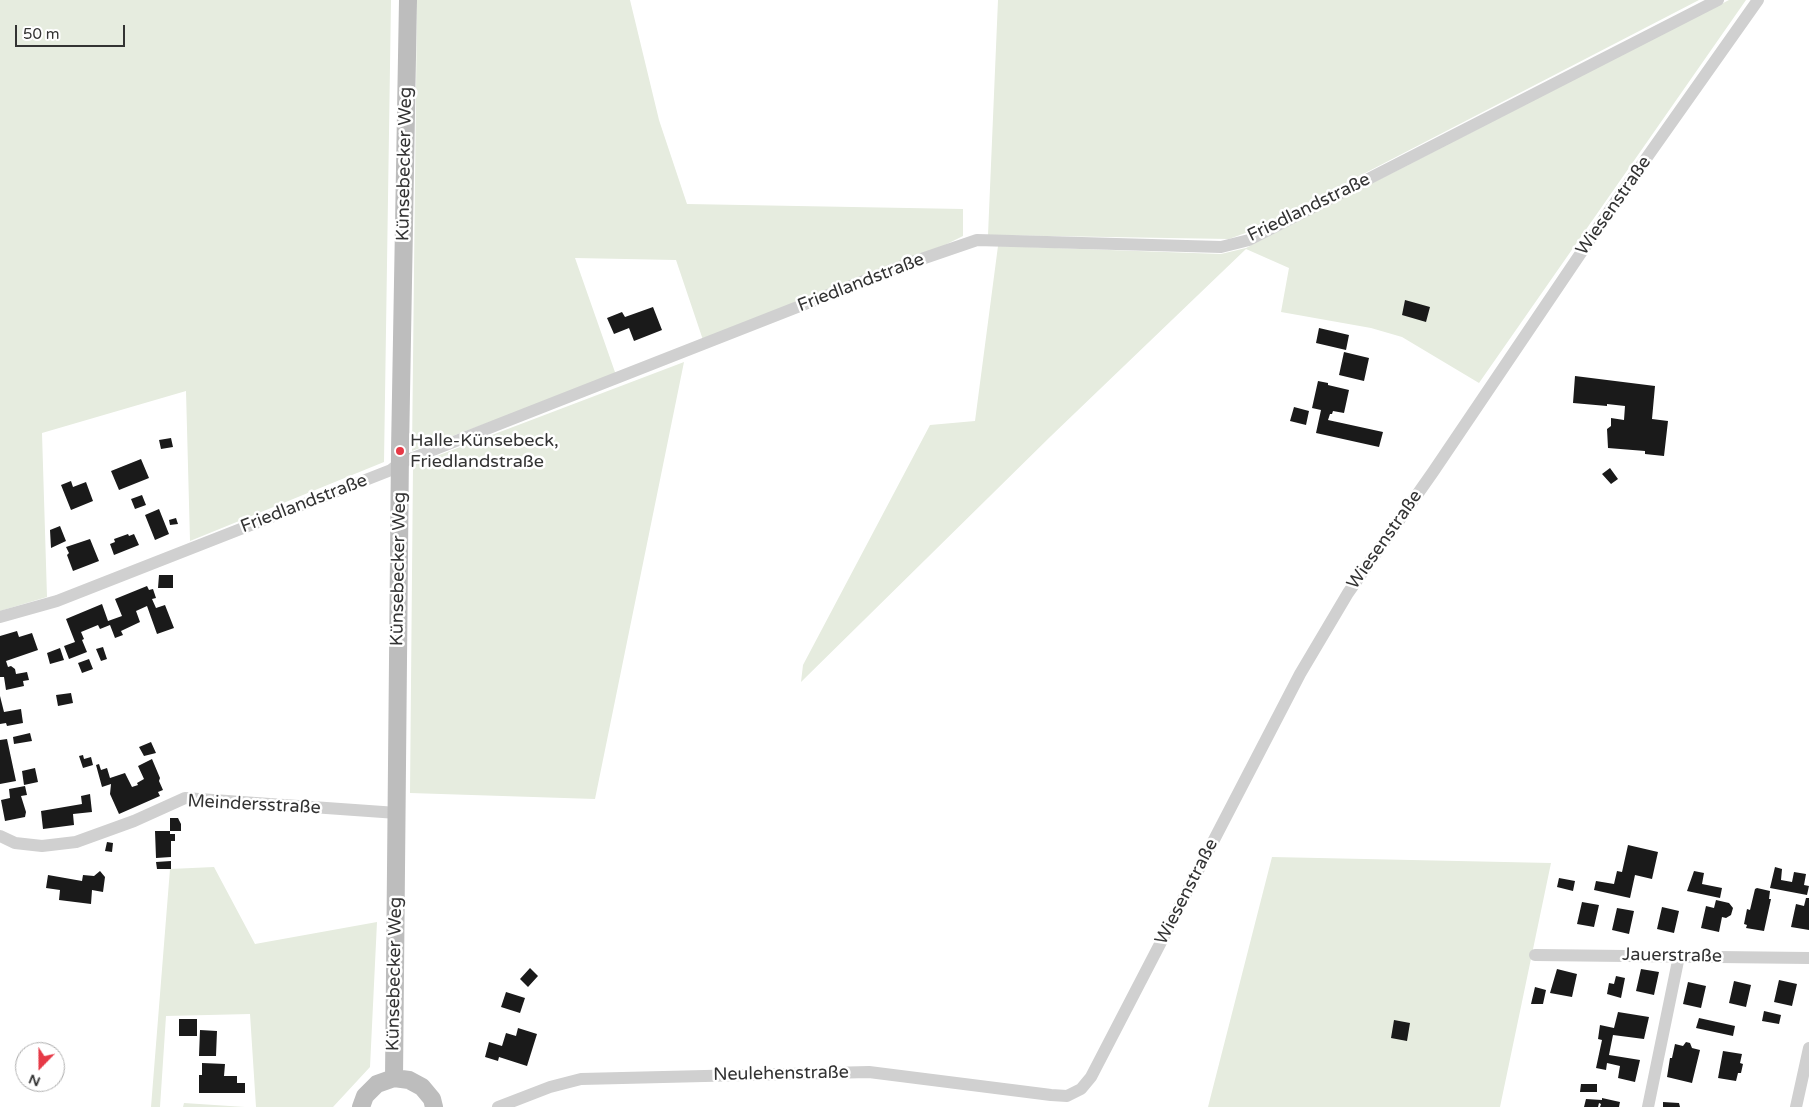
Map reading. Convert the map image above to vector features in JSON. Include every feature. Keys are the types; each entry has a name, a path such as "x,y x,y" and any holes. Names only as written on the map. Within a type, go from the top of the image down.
{"street":[{"name":"Künsebecker Weg","path":"394,1078 400,463 408,0"},
{"name":"Friedlandstraße","path":"0,617 56,601 391,470 400,463 907,264 977,240 1222,247 1248,240 1718,0"},
{"name":"Wiesenstraße","path":"1067,1102 1091,1077 1300,674 1348,593 1442,459 1614,204 1758,0"},
{"name":"Meindersstraße","path":"0,836 15,844 42,846 76,842 134,821 185,798 397,813"},
{"name":"Jauerstraße","path":"1534,955 1809,958"},
{"path":"1648,1107 1679,956"},
{"path":"1796,1107 1809,1048"},
{"name":"Neulehenstraße","path":"498,1107 550,1087 581,1079 869,1072 1067,1102"},
{"path":"361,1107 365,1096 377,1084 394,1078 409,1080 422,1087 432,1099 434,1107"}],"shaded area":[{"path":"0,0 391,0 384,462 190,541 186,391 42,433 47,597 0,611"},
{"path":"417,0 630,0 659,120 687,204 963,209 963,236 907,264 703,340 676,260 575,258 616,375 412,451"},
{"path":"998,0 1699,0 1259,228 1229,239 988,235"},
{"path":"1729,0 1746,0 1479,383 1402,337 1371,328 1281,312 1289,268 1246,249 1051,436 801,682 803,665 930,425 975,421 998,246 1221,254 1246,248"},
{"path":"684,362 595,799 410,793 413,465"},
{"path":"1272,857 1551,863 1500,1107 1208,1107"},
{"path":"214,867 255,944 377,922 370,1067 333,1107 256,1107 250,1014 166,1016 160,1107 151,1107 170,869"},
{"path":"184,1103 245,1107 183,1107"}],"building":[{"path":"1405,300 1430,307 1426,322 1402,315"},
{"path":"653,307 662,330 634,341 629,328 614,334 607,318 622,312 625,317"},
{"path":"1319,328 1349,335 1346,350 1316,343"},
{"path":"1344,352 1369,358 1364,381 1339,375"},
{"path":"1575,376 1655,386 1652,419 1668,421 1664,456 1645,454 1645,451 1608,448 1607,429 1611,426 1611,418 1624,420 1625,406 1573,403"},
{"path":"1318,381 1349,390 1344,413 1333,411 1328,420 1383,432 1379,447 1316,433 1321,410 1312,408"},
{"path":"1294,407 1309,411 1306,425 1290,421"},
{"path":"171,438 173,447 161,449 159,440"},
{"path":"141,459 149,478 119,490 111,471"},
{"path":"1610,468 1618,479 1611,484 1602,474"},
{"path":"71,481 73,487 86,482 93,501 71,510 61,485"},
{"path":"142,495 146,505 135,509 131,499"},
{"path":"159,509 169,534 155,540 145,515"},
{"path":"176,518 178,524 170,525 169,520"},
{"path":"60,526 66,541 51,548 50,530"},
{"path":"128,534 129,536 134,534 139,545 114,555 110,544 115,542 114,539"},
{"path":"90,539 99,561 73,571 66,547"},
{"path":"159,575 173,575 173,588 158,588"},
{"path":"147,586 149,590 153,589 156,598 152,599 156,608 165,605 174,628 157,634 147,606 136,611 140,622 121,631 123,635 115,638 110,625 100,629 98,625 81,632 87,652 69,659 64,646 75,642 66,619 102,604 108,621 122,616 115,599"},
{"path":"17,631 19,637 32,633 38,650 6,661 8,667 11,666 15,669 16,674 27,672 29,680 23,681 24,686 6,690 4,677 0,677 0,636"},
{"path":"103,647 107,659 101,661 96,649"},
{"path":"60,648 64,660 50,664 47,653"},
{"path":"89,659 93,669 82,673 78,663"},
{"path":"71,693 73,703 58,706 56,695"},
{"path":"0,696 4,712 21,709 23,723 7,726 6,723 0,724"},
{"path":"30,733 32,741 14,744 13,737"},
{"path":"7,739 16,781 0,784 0,740"},
{"path":"151,742 156,753 144,756 139,747"},
{"path":"83,755 84,759 91,757 93,765 83,768 79,756"},
{"path":"152,759 163,790 158,792 160,796 119,814 110,794 111,784 102,787 96,765 99,764 101,770 107,768 110,778 125,773 132,787 138,785 137,783 144,779 138,766"},
{"path":"35,768 38,782 24,785 22,771"},
{"path":"25,786 27,795 21,796 26,812 25,817 5,821 1,800 10,798 9,789"},
{"path":"90,794 92,812 73,814 74,825 43,829 41,811 82,804 81,796"},
{"path":"170,818 178,818 181,824 181,831 170,831"},
{"path":"155,831 170,831 170,834 175,834 175,841 171,841 171,857 156,858"},
{"path":"107,842 113,843 112,852 105,851"},
{"path":"1628,845 1658,852 1652,879 1635,875 1630,898 1594,890 1596,881 1614,884 1617,871 1622,872"},
{"path":"171,861 171,869 157,869 156,862"},
{"path":"1775,867 1782,869 1781,880 1792,882 1794,872 1806,874 1804,885 1809,886 1807,895 1770,888"},
{"path":"100,871 105,877 103,892 92,890 91,904 59,900 60,890 46,888 48,875 82,881 83,875 94,876"},
{"path":"1694,871 1704,873 1702,884 1722,888 1720,898 1687,891"},
{"path":"1559,878 1575,881 1573,891 1557,887"},
{"path":"1755,889 1770,891 1769,899 1771,899 1764,931 1746,928 1747,925 1744,924 1747,909 1750,910"},
{"path":"1806,898 1809,898 1809,930 1791,927 1796,904 1804,906"},
{"path":"1716,900 1729,903 1733,908 1731,915 1726,918 1722,917 1719,932 1701,928 1706,906 1714,908"},
{"path":"1582,902 1599,905 1594,927 1577,924"},
{"path":"1662,907 1679,911 1674,933 1657,929"},
{"path":"1617,908 1634,911 1629,934 1612,930"},
{"path":"530,968 538,976 528,987 520,979"},
{"path":"1557,969 1577,974 1572,997 1550,993"},
{"path":"1641,969 1659,972 1654,995 1636,991"},
{"path":"1616,976 1625,978 1621,998 1607,994 1609,983 1614,984"},
{"path":"1779,980 1797,984 1792,1006 1774,1002"},
{"path":"1734,981 1751,985 1746,1007 1729,1003"},
{"path":"1688,982 1706,986 1701,1008 1683,1004"},
{"path":"1535,987 1546,990 1543,1004 1531,1004"},
{"path":"506,992 525,998 520,1013 501,1007"},
{"path":"1764,1011 1781,1015 1779,1024 1762,1021"},
{"path":"1618,1012 1649,1017 1644,1039 1613,1035 1609,1055 1640,1060 1635,1082 1618,1078 1620,1066 1607,1063 1606,1070 1596,1068 1602,1040 1598,1039 1600,1025 1614,1028"},
{"path":"1699,1018 1735,1026 1733,1036 1696,1028"},
{"path":"179,1019 197,1019 197,1036 179,1036"},
{"path":"1394,1020 1410,1023 1407,1041 1391,1038"},
{"path":"518,1028 537,1034 527,1066 499,1057 498,1061 485,1057 489,1042 502,1046 506,1033 516,1036"},
{"path":"200,1030 217,1031 216,1056 199,1056"},
{"path":"1686,1042 1690,1043 1692,1048 1700,1050 1692,1083 1667,1077 1670,1058 1672,1058 1675,1044 1683,1046"},
{"path":"1723,1051 1742,1054 1740,1063 1743,1064 1741,1073 1738,1073 1736,1081 1718,1078"},
{"path":"202,1063 225,1064 224,1076 237,1076 237,1083 245,1083 245,1093 199,1093 199,1075 202,1075"},
{"path":"1581,1084 1597,1084 1597,1092 1580,1092"},
{"path":"1602,1098 1620,1102 1619,1107 1600,1107 1601,1104 1599,1103 1598,1107 1584,1107 1586,1099 1602,1100"},
{"path":"1663,1102 1679,1103 1680,1107 1663,1107"}],"place":[{"name":"Halle-Künsebeck, Friedlandstraße","path":"400,451"}]}
